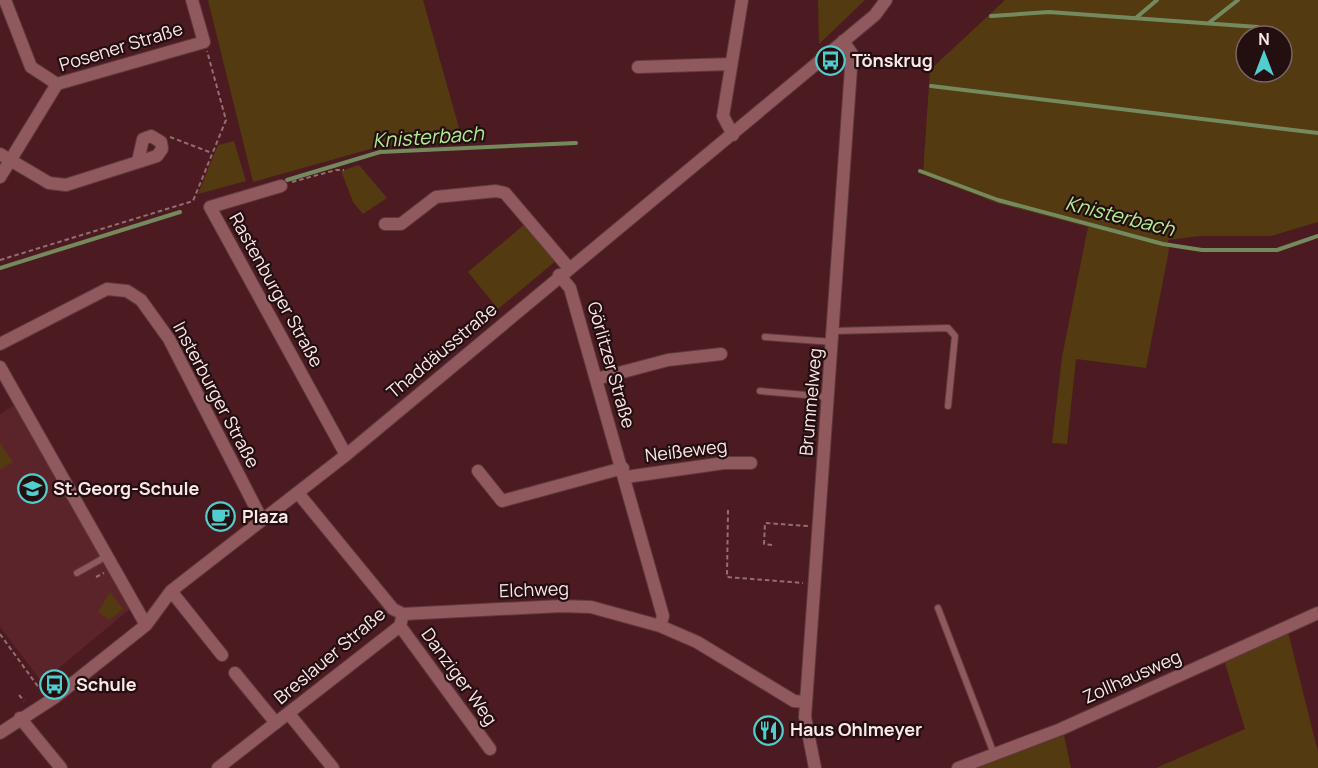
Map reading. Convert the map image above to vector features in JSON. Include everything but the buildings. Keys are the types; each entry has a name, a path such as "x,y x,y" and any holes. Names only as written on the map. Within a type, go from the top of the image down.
{"street":[{"path":"5,0 31,67 57,84"},
{"name":"Posener Straße","path":"0,177 5,157 57,84 204,42 192,0"},
{"path":"733,135 723,116 742,0"},
{"name":"Thaddäusstraße","path":"0,733 54,698 146,625 171,591 346,454 564,271 733,135 875,15 886,0"},
{"name":"Brummelweg","path":"815,768 805,717 805,702 834,336 852,54 843,41"},
{"path":"638,67 731,64"},
{"path":"5,157 49,183 66,184 157,156 162,149 161,142 151,136 143,139 138,161"},
{"name":"Rastenburger Straße","path":"281,186 210,207 346,454"},
{"name":"Görlitzer Straße","path":"385,224 401,224 436,197 496,191 505,193 564,271 624,472 663,616 660,626"},
{"name":"Insterburger Straße","path":"0,344 107,289 127,291 141,300 169,339 262,520"},
{"path":"596,379 668,360 721,354"},
{"path":"0,367 146,625"},
{"name":"Neißeweg","path":"624,472 724,463 751,464"},
{"path":"478,471 502,501 624,472"},
{"path":"298,492 401,620"},
{"path":"171,591 222,656"},
{"name":"Elchweg","path":"401,620 561,606 591,607 660,626 697,642 794,700 805,702"},
{"name":"Zollhausweg","path":"958,768 1061,729 1318,613"},
{"name":"Breslauer Straße","path":"218,768 289,714 401,620"},
{"name":"Danziger Weg","path":"401,620 490,749"},
{"name":"Breslauer Straße","path":"235,673 276,723"},
{"path":"289,714 333,768"},
{"path":"20,718 61,768"}],"lane":[{"path":"765,337 834,336 948,328 955,336 948,405"},
{"path":"760,391 829,397"},
{"path":"76,573 107,556"},
{"path":"938,608 994,755"}],"path":[{"path":"0,260 193,201 226,120 204,42"},
{"path":"157,138 163,134 212,153"},
{"path":"281,186 336,170 344,170"},
{"path":"729,510 727,577 814,584"},
{"path":"772,545 764,544 765,523 819,526"},
{"path":"0,634 39,688"},
{"path":"19,695 24,701"}],"shaded area":[{"path":"208,0 423,0 463,142 381,146 253,182"},
{"path":"818,0 865,0 819,44"},
{"path":"1005,0 1318,0 1318,222 1271,236 1200,236 1168,240 1169,250 1146,368 1076,359 1067,444 1052,443 1062,357 1088,227 997,203 923,174 930,70"},
{"path":"234,141 246,181 198,194 218,145"},
{"path":"359,165 387,198 363,214 353,202 341,171"},
{"path":"526,223 557,260 498,309 468,272"},
{"name":"St.Georg-Schule","path":"16,404 131,608 42,682 0,627 0,414"},
{"path":"0,443 13,462 0,470"},
{"path":"110,592 123,609 110,620 98,612"},
{"path":"1288,632 1318,752 1318,768 1156,768 1245,729 1224,660"},
{"path":"1064,735 1071,768 977,768"}],"waterway":[{"path":"1137,17 1157,0"},
{"path":"1210,22 1238,0"},
{"path":"991,16 1049,12 1234,25"},
{"path":"931,86 1318,133"},
{"name":"Knisterbach","path":"287,180 380,152 576,143"},
{"name":"Knisterbach","path":"920,171 998,200 1163,244 1202,250 1277,250 1318,236"},
{"name":"Knisterbach","path":"0,268 180,212"}],"place":[{"name":"Tönskrug","path":"831,61"},
{"name":"St.Georg-Schule","path":"32,489"},
{"name":"Plaza","path":"221,517"},
{"name":"Schule","path":"55,685"},
{"name":"Haus Ohlmeyer","path":"769,730"}]}
